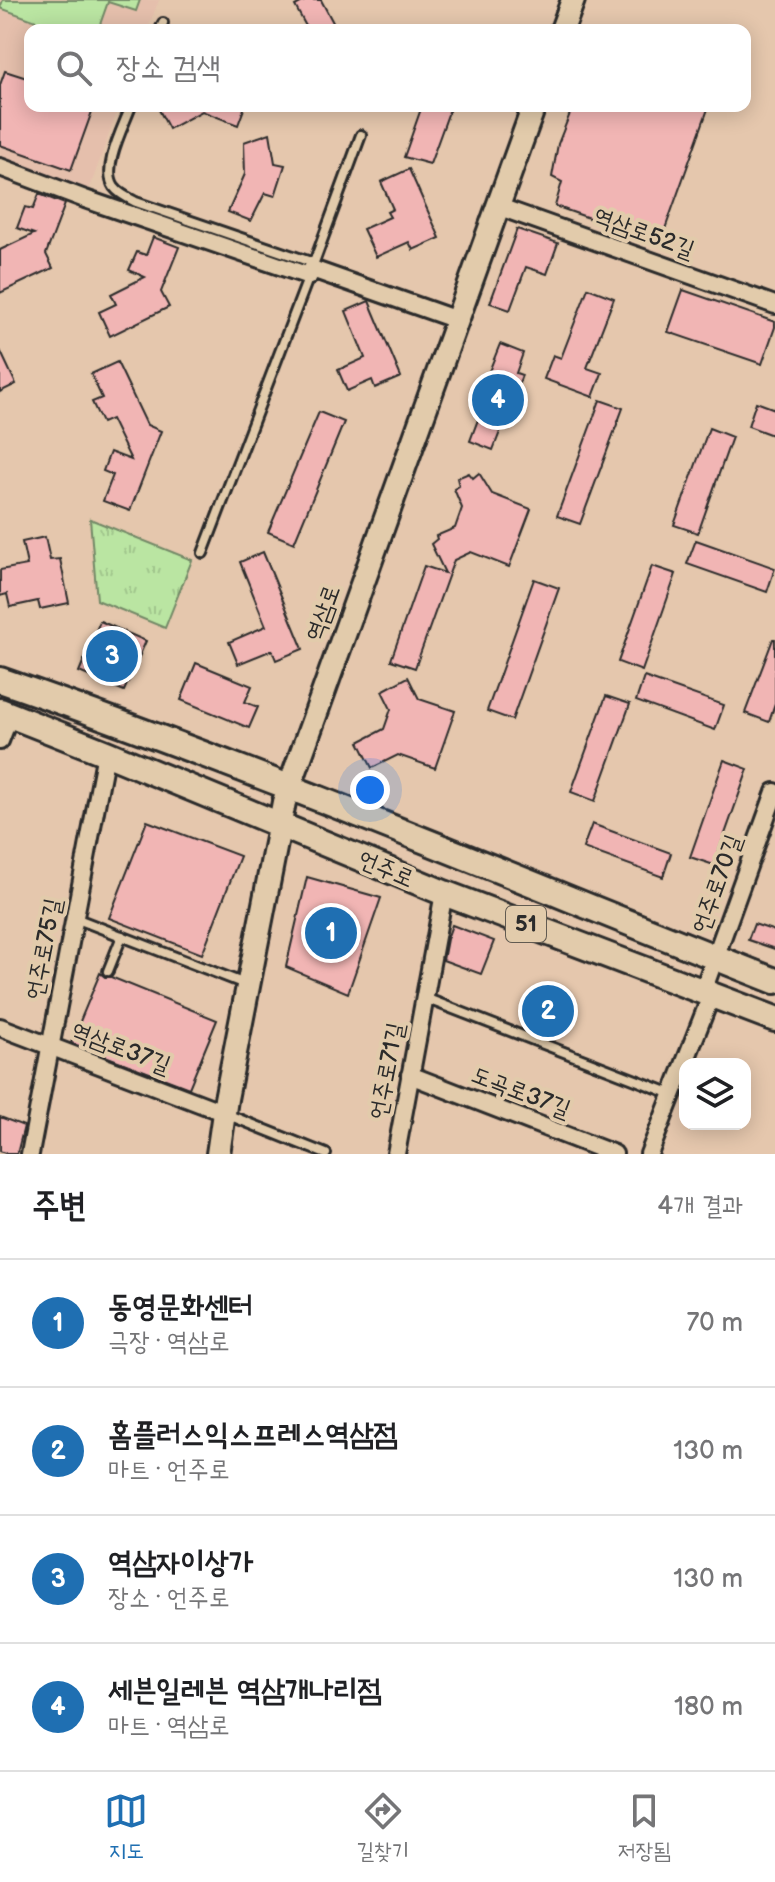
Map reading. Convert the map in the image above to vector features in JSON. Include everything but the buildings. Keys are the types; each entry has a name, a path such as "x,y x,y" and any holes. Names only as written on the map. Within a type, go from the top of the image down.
{"main road":[{"path":"564,24 573,0"},
{"name":"역삼로","path":"218,1154 279,824 289,786 532,112"},
{"name":"언주로","path":"0,680 289,786 775,981"},
{"name":"언주로","path":"5,713 444,893 775,1019"}],"street":[{"path":"0,167 85,199 312,269 457,320"},
{"name":"역삼로52길","path":"497,206 775,305"},
{"path":"0,741 5,713"},
{"name":"언주로75길","path":"30,1154 106,753"},
{"name":"언주로70길","path":"649,1154 775,792"},
{"name":"언주로71길","path":"396,1154 444,893"},
{"name":"역삼로37길","path":"0,1027 225,1113"},
{"name":"도곡로37길","path":"410,1075 614,1154"}],"lane":[{"path":"129,112 110,163 114,187 124,196 312,269"},
{"path":"203,553 361,135"},
{"path":"74,918 248,985"},
{"path":"108,971 122,936"},
{"name":"언주로71길","path":"425,998 672,1094"},
{"path":"225,1113 326,1154"}],"shaded area":[{"path":"0,0 159,0 149,24 24,24 24,112 117,112 88,193 0,158"}],"green space":[{"path":"3,0 140,0 136,11 108,2 100,24 44,24 0,8"},
{"path":"90,519 192,560 165,628 97,600"}],"place":[{"name":"세븐일레븐 역삼개나리점","path":"498,400"},
{"name":"역삼자이상가","path":"112,656"},
{"name":"동영문화센터","path":"331,933"},
{"name":"홈플러스익스프레스역삼점","path":"548,1011"}]}
